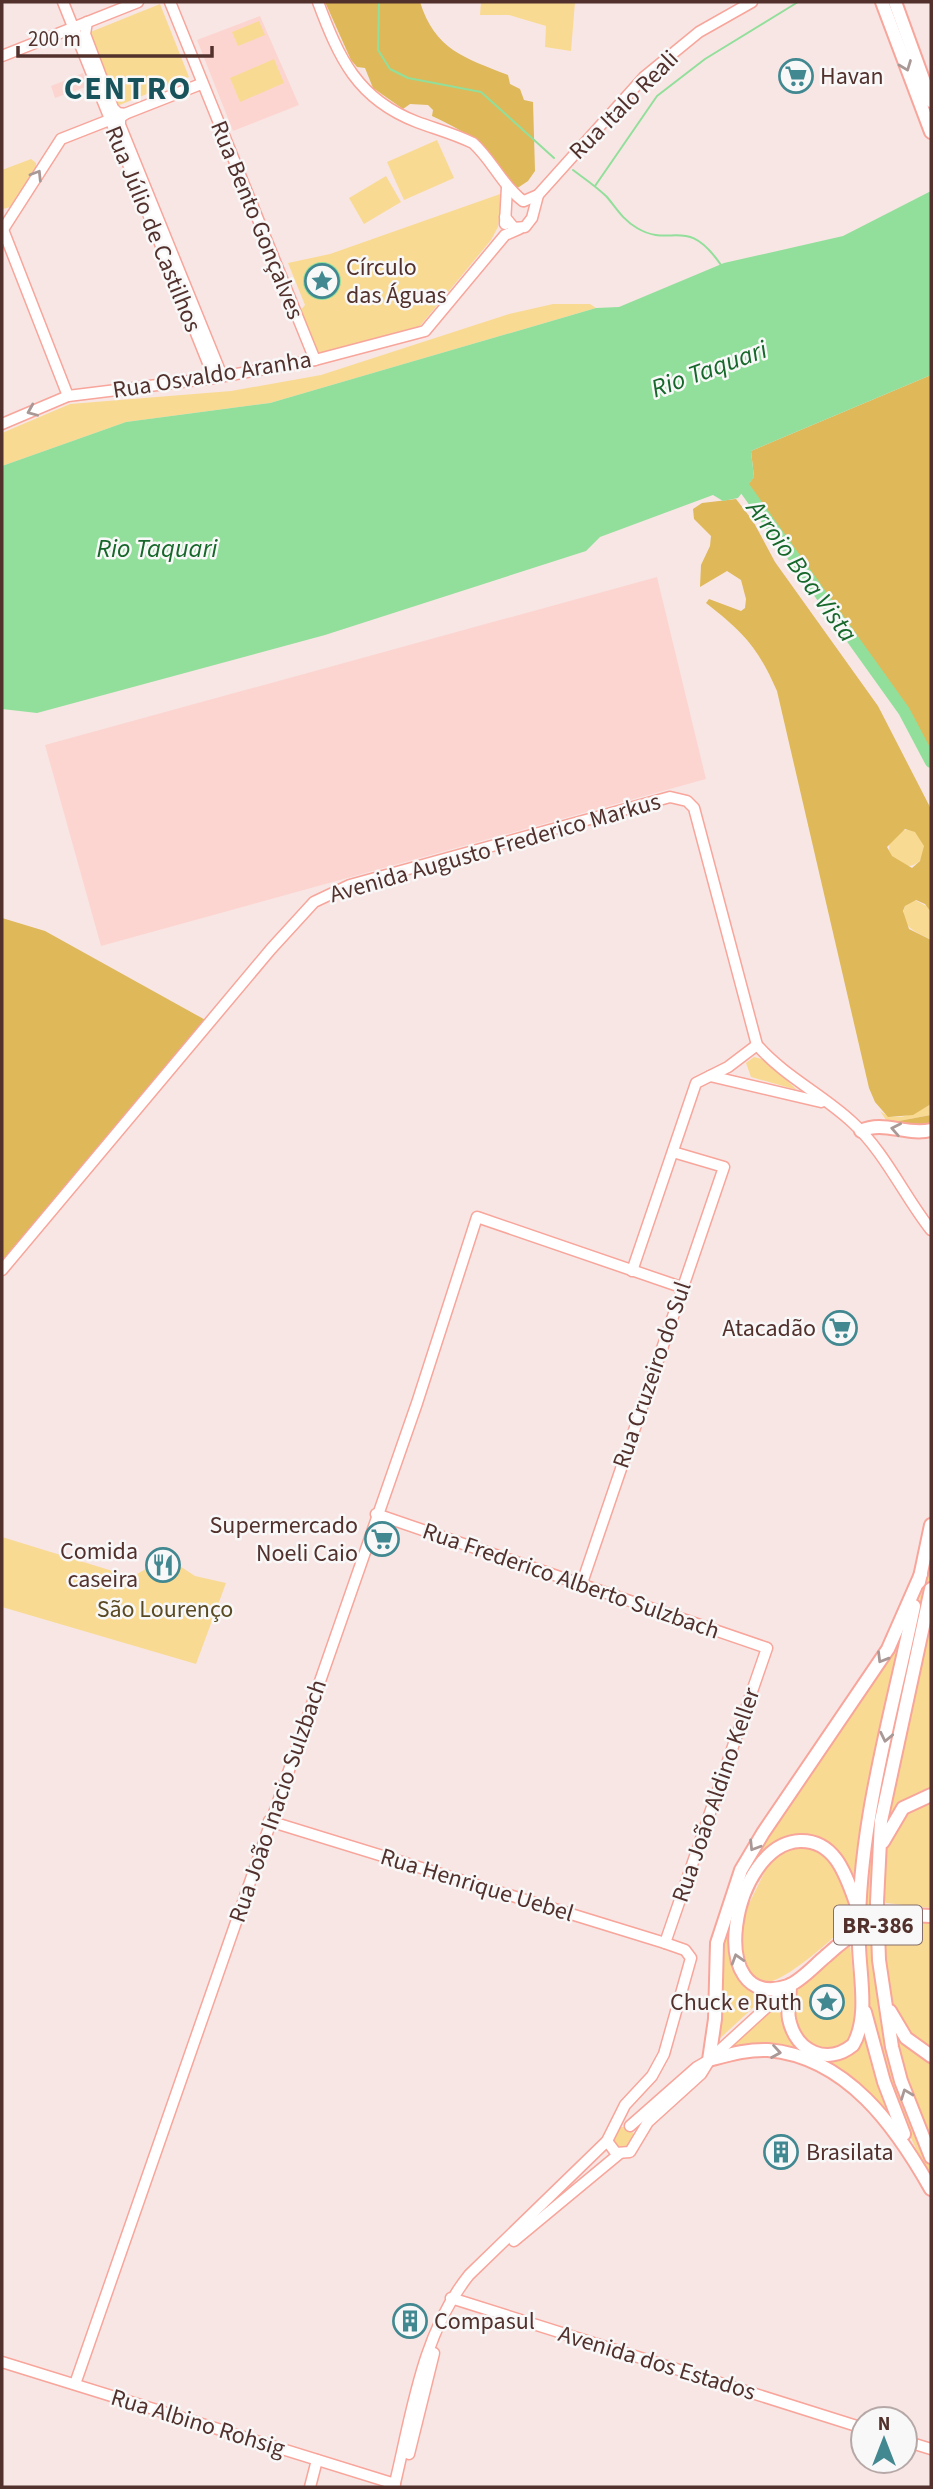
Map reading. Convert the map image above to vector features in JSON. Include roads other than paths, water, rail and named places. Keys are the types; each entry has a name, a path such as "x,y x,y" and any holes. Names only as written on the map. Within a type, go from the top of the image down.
{"highway":[{"path":"882,2 931,132"},
{"path":"895,2 931,101"},
{"path":"857,1128 873,1126 920,1133 931,1130"},
{"name":"BR-386","path":"931,1525 869,1817 858,1910 861,1998 884,2082 914,2158 931,2189"},
{"path":"914,2158 877,2107 829,2072 789,2054 768,2050 709,2060 715,2019 717,1943 741,1870 763,1833 888,1649 921,1574"},
{"name":"BR-386","path":"931,1589 881,1821 877,1855 878,1960 884,1994 901,2081 931,2157"},
{"path":"877,1855 903,1808 931,1795"},
{"path":"858,1910 846,1874 829,1851 804,1841 787,1843 768,1854 759,1865 734,1934 735,1959 741,1970 757,1984 774,1988 790,1985 864,1926 886,1917 931,1916"},
{"path":"790,1985 791,2025 807,2049 823,2056 838,2054 853,2045 861,2023 861,1998"},
{"path":"884,1994 906,2038 931,2056"}],"street":[{"name":"Rua Júlio de Castilhos","path":"63,2 109,119 131,165 218,377"},
{"path":"2,56 138,2"},
{"name":"Rua Bento Gonçalves","path":"170,2 315,360"},
{"path":"318,2 346,66 366,92 387,108 472,143 484,153 506,186 533,212 530,224 505,235 506,186"},
{"name":"Rua Italo Reali","path":"533,212 538,195 645,77 699,32 752,2"},
{"name":"Rua Júlio de Castilhos","path":"86,22 85,34 113,108 118,113 125,114"},
{"path":"68,396 2,226 15,211 61,139 201,83"},
{"name":"Rua Júlio de Castilhos","path":"125,114 120,118 120,125 131,165"},
{"name":"Rua Italo Reali","path":"523,201 538,195"},
{"path":"505,214 512,203 523,201"},
{"path":"505,214 510,226 519,229"},
{"name":"Rua Osvaldo Aranha","path":"2,424 68,396 218,377 315,360 425,331 505,235"},
{"name":"Avenida Augusto Frederico Markus","path":"2,1270 294,922 319,899 350,885 670,797 687,801 694,808 757,1045 775,1065 857,1128 931,1230"},
{"path":"681,1287 632,1271 696,1083 736,1061 757,1045"},
{"path":"736,1061 743,1083"},
{"path":"709,1076 827,1104"},
{"name":"Rua Cruzeiro do Sul","path":"582,1583 724,1167 673,1152"},
{"name":"Rua João Inacio Sulzbach","path":"75,2384 376,1514 417,1403 477,1217 632,1271"},
{"name":"Rua Frederico Alberto Sulzbach","path":"376,1514 767,1648"},
{"name":"Rua João Aldino Keller","path":"665,1943 767,1648"},
{"name":"Rua Henrique Uebel","path":"269,1821 685,1950 691,1963 664,2054 652,2076 627,2104"},
{"path":"612,2129 628,2126 697,2067 709,2060 790,1985"},
{"path":"453,2299 500,2253 619,2154 630,2152 648,2122 701,2074 709,2060"},
{"path":"627,2104 628,2126 637,2139"},
{"path":"396,2486 453,2299 469,2275 599,2151 627,2104"},
{"path":"599,2151 611,2120 627,2104"},
{"path":"607,2141 613,2151 619,2154"},
{"name":"Avenida dos Estados","path":"453,2299 849,2424"},
{"name":"Rua Albino Rohsig","path":"2,2362 396,2486"},
{"path":"310,2487 317,2460"}],"water":[{"name":"Rio Taquari","path":"931,191 931,375 751,451 754,477 738,498 723,501 713,495 600,537 586,551 325,635 37,713 2,709 2,466 126,422 270,403 596,308 619,307 724,263 843,236"},
{"name":"Círculo das Águas","path":"322,262 336,267 341,281 336,295 322,300 308,295 303,281 308,267"}],"waterway":[{"path":"379,2 378,50 390,69 408,78 481,92 554,158"},
{"path":"595,186 657,96 705,59 798,2"},
{"path":"573,170 603,193 632,225 649,234 688,236 709,250 721,265"},
{"name":"Arroio Boa Vista","path":"736,476 904,711 931,762"}],"place":[{"name":"Havan","path":"796,76"},
{"name":"Círculo das Águas","path":"322,281"},
{"name":"Atacadão","path":"840,1328"},
{"name":"Supermercado Noeli Caio","path":"382,1539"},
{"name":"Comida caseira","path":"163,1565"},
{"name":"Chuck e Ruth","path":"827,2002"},
{"name":"Brasilata","path":"781,2152"},
{"name":"Compasul","path":"410,2321"}],"district":[{"name":"CENTRO","path":"128,89"}],"park label":[{"name":"São Lourenço","path":"165,1609"}]}
